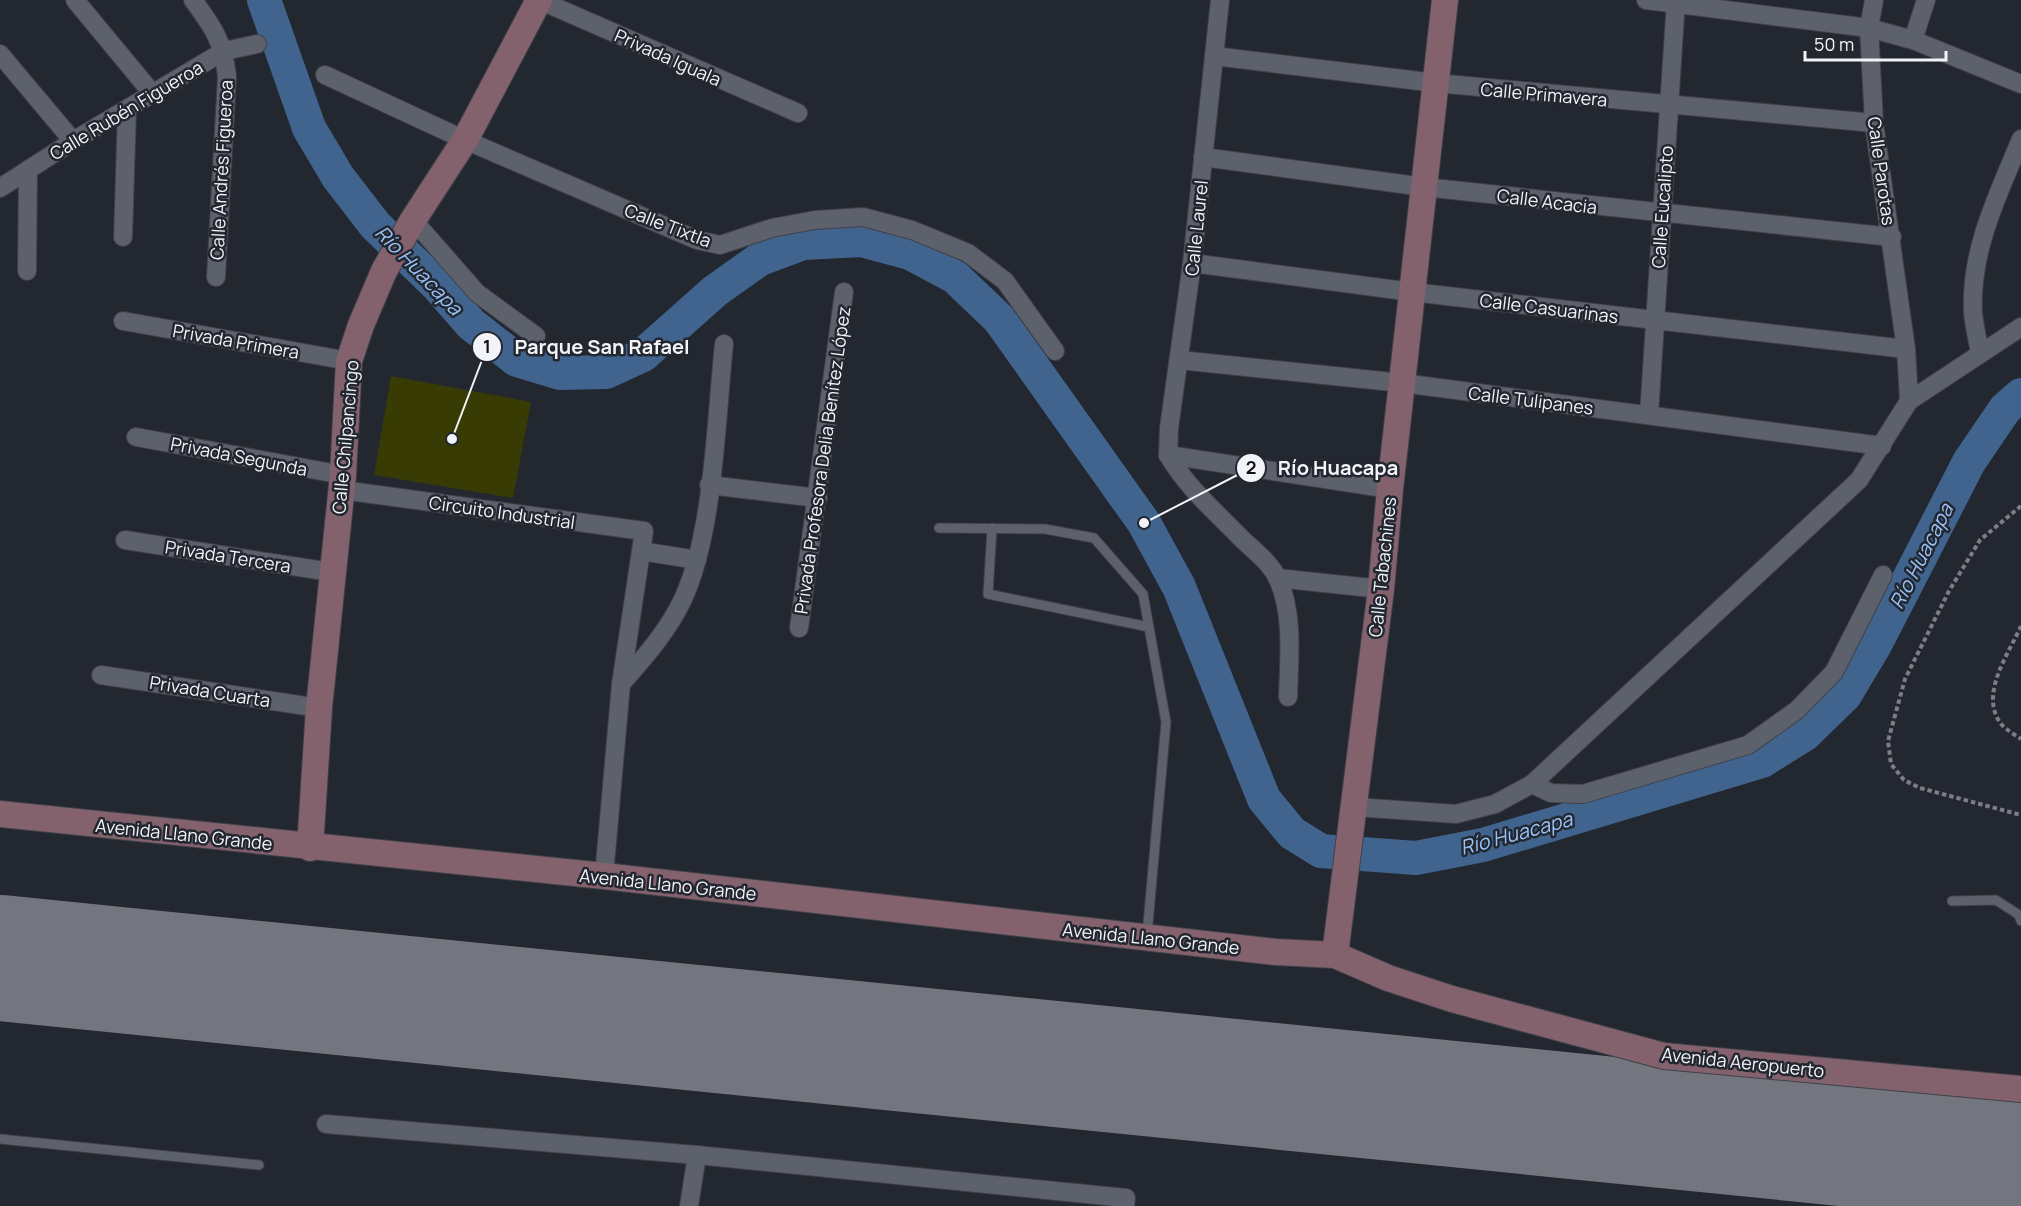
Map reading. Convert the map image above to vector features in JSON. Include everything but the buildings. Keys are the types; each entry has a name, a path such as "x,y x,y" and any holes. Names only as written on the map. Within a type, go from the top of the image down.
{"street":[{"path":"75,0 152,93"},
{"name":"Calle Andrés Figueroa","path":"193,0 217,32 224,51 227,76 216,277"},
{"name":"Privada Iguala","path":"539,0 798,113"},
{"name":"Calle Chilpancingo","path":"310,848 319,708 331,572 342,483 349,362 361,325 384,271 413,220 465,140 539,0"},
{"name":"Calle Laurel","path":"1168,455 1169,428 1192,263 1220,0"},
{"name":"Calle Tabachines","path":"1335,955 1381,589 1390,489 1445,0"},
{"path":"1646,0 1869,28 1913,40 2021,84"},
{"name":"Calle Parotas","path":"1874,0 1869,28 1874,123 1892,237 1906,349 1909,401"},
{"path":"1913,40 1926,0"},
{"name":"Calle Eucalipto","path":"1648,415 1676,2"},
{"name":"Calle Rubén Figueroa","path":"0,188 73,141 224,51 257,44"},
{"path":"0,54 73,141"},
{"name":"Calle Primavera","path":"1214,56 1436,83 1874,123"},
{"name":"Calle Tixtla","path":"325,75 465,140 697,240 720,245 772,228 815,220 863,217 912,230 968,253 1005,281 1055,351"},
{"path":"123,237 127,110"},
{"path":"1980,354 1973,313 1975,265 1985,227 2021,139"},
{"name":"Calle Acacia","path":"1203,157 1424,187 1892,237"},
{"path":"27,170 27,271"},
{"path":"413,220 477,293 536,336"},
{"name":"Calle Casuarinas","path":"1192,263 1412,292 1906,349"},
{"name":"Privada Profesora Delia Benítez López","path":"799,628 844,292"},
{"name":"Privada Primera","path":"123,321 349,362"},
{"path":"1353,813 1456,814 1495,804 1532,783 1858,480 1909,401 2021,327"},
{"path":"621,684 664,632 682,600 697,560 709,484 724,344"},
{"name":"Calle Tulipanes","path":"1179,360 1402,383 1882,446"},
{"name":"Privada Segunda","path":"136,437 342,483"},
{"path":"1168,455 1390,489"},
{"path":"1168,455 1182,478 1264,561 1277,578 1284,599 1290,647 1288,698"},
{"name":"Circuito Industrial","path":"342,483 644,531 621,684 604,876"},
{"path":"709,484 818,498"},
{"name":"Privada Tercera","path":"125,540 331,572"},
{"path":"641,551 697,560"},
{"path":"1532,783 1551,793 1583,794 1748,745 1797,710 1834,672 1883,575"},
{"path":"1277,578 1381,589"},
{"name":"Privada Cuarta","path":"101,675 319,708"},
{"name":"Avenida Llano Grande","path":"0,814 310,848 604,876 1276,952 1335,955"},
{"name":"Avenida Aeropuerto","path":"1335,955 1388,978 1452,999 1664,1056 2021,1089"},
{"path":"326,1124 697,1155 1125,1202"},
{"path":"689,1206 697,1155"}],"lane":[{"path":"939,528 1045,529 1094,538 1143,594 1166,722 1147,938"},
{"path":"992,528 988,594 1149,627"},
{"path":"1952,901 1996,900 2019,915 2021,921"},
{"path":"0,1139 259,1165"}],"path":[{"path":"2021,506 1980,540 1948,591 1905,679 1888,741 1891,764 1904,780 1920,788 2021,815"},
{"path":"2021,626 1991,693 1994,708 2002,725 2021,739"}],"green space":[{"path":"391,376 531,402 513,498 374,475"}],"waterway":[{"name":"Río Huacapa","path":"264,0 309,128 338,177 375,225 438,286 471,324 517,360 560,373 606,372 643,355 715,291 760,259 803,243 862,240 910,253 955,277 999,319 1144,523 1179,587 1264,799 1292,833 1321,851 1416,858 1483,845 1762,761 1805,734 1845,695 1876,643 1969,462 2005,409 2021,395"}],"runway":[{"path":"0,958 2021,1161"}],"place":[{"name":"Parque San Rafael","path":"452,439"},
{"name":"Río Huacapa","path":"1144,523"}]}
